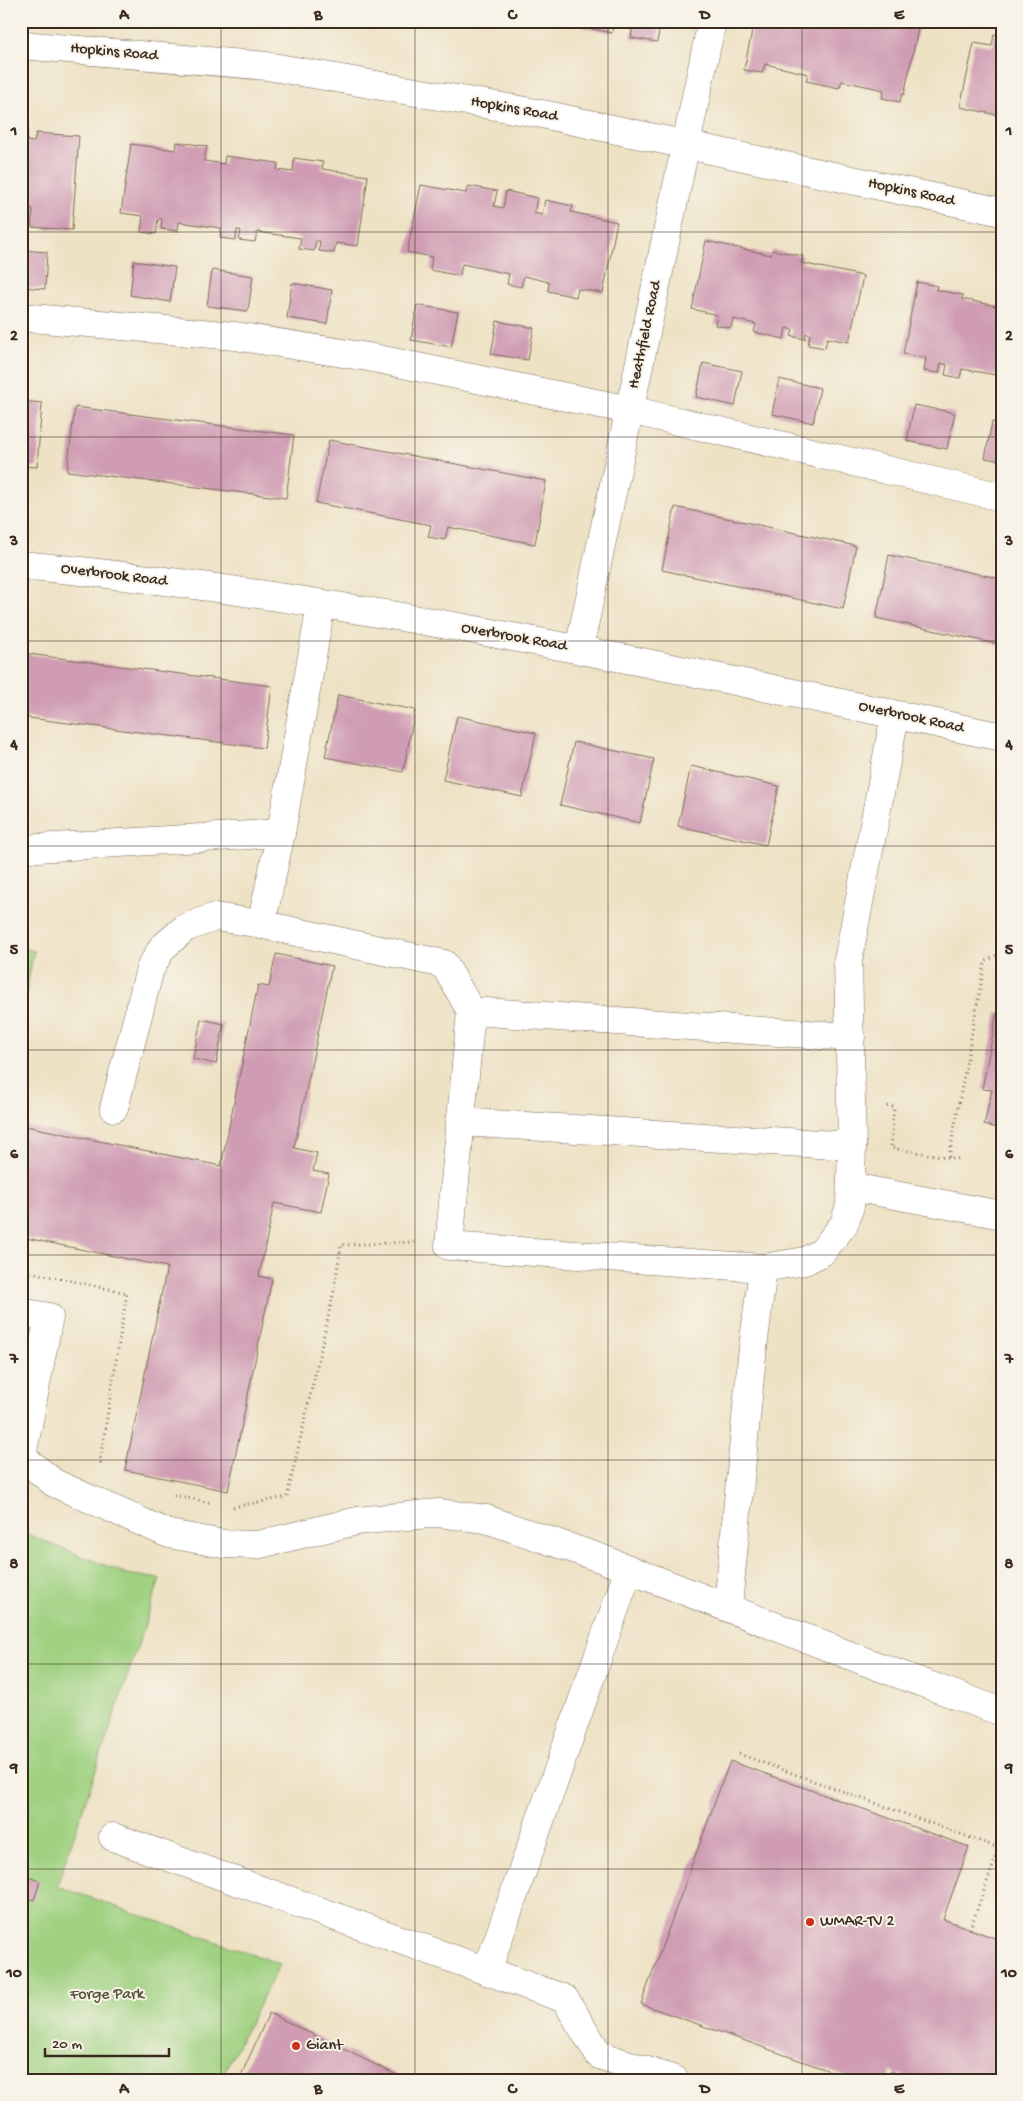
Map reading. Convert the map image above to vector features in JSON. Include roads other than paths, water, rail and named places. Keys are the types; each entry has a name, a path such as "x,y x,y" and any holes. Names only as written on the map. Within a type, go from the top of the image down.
{"street":[{"name":"Heathfield Road","path":"579,649 712,21"},
{"name":"Hopkins Road","path":"21,45 267,66 542,114 1002,212"},
{"path":"21,317 235,336 368,357 630,410 1002,497"},
{"name":"Overbrook Road","path":"21,565 113,574 321,605 579,649 1002,737"},
{"path":"261,925 281,833 321,605"},
{"path":"114,1108 150,969 162,948 185,928 215,917 444,964 471,1011 449,1246 764,1268 805,1261 822,1252 844,1224 850,1206 852,1146 848,960 895,715"},
{"path":"21,849 281,833"},
{"path":"471,1011 850,1037"},
{"path":"460,1122 852,1146"},
{"path":"852,1187 1002,1215"},
{"path":"728,1606 751,1366 764,1268"},
{"path":"21,1312 49,1318 22,1456 54,1483 169,1534 257,1545 357,1521 438,1513 486,1519 629,1568 882,1668 1002,1712"},
{"path":"487,1972 629,1568"},
{"path":"112,1837 565,2000 599,2055 674,2080"}],"place":[{"name":"WMAR-TV 2","path":"810,1922"},
{"name":"Giant","path":"296,2046"}],"park label":[{"name":"Forge Park","path":"107,1995"}]}
